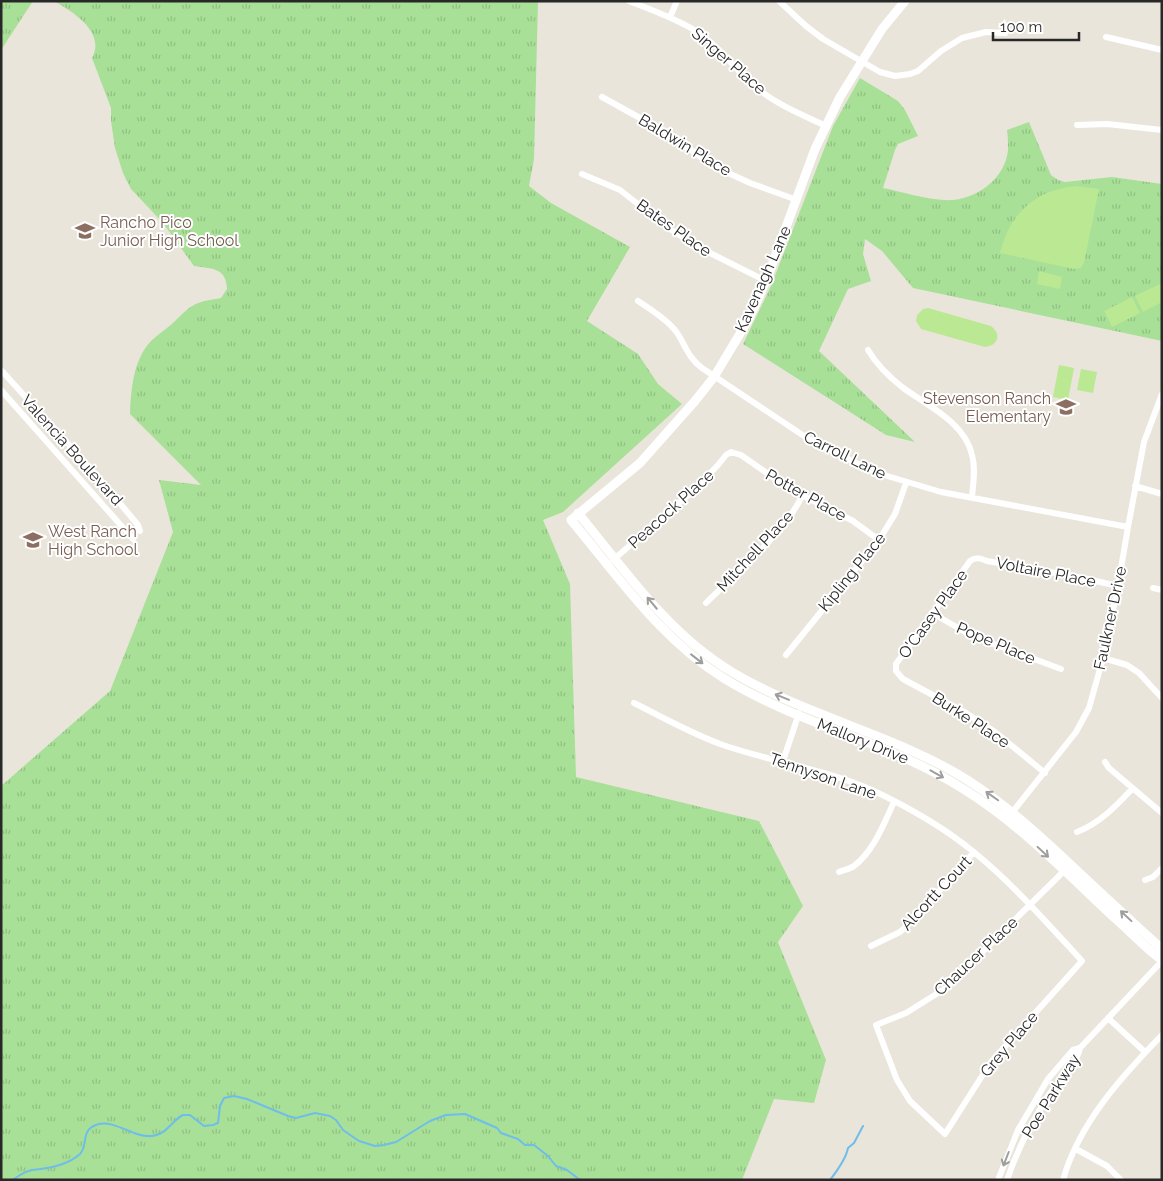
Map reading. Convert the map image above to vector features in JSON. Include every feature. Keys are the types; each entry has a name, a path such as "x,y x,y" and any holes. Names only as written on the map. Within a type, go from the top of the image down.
{"main road":[{"name":"Kavenagh Lane","path":"574,516 640,463 714,377 750,317 766,281 815,149 840,97 887,21 905,1"},
{"name":"Mallory Drive","path":"574,516 612,562 649,614 670,637 696,659 724,679 762,700 800,710 920,764 1009,815 1064,871 1162,960"},
{"path":"1009,815 1162,949"}],"street":[{"name":"Singer Place","path":"629,1 670,17 696,31 710,41 744,77 763,92 788,108 826,126"},
{"path":"670,17 676,1"},
{"path":"779,1 823,39 887,75 903,76 918,71 946,47 962,38 986,32 1005,33"},
{"path":"1106,37 1162,50"},
{"name":"Baldwin Place","path":"602,97 669,134 713,166 750,183 797,200"},
{"path":"1078,125 1107,124 1162,130"},
{"name":"Bates Place","path":"582,174 620,190 670,229 702,250 766,281"},
{"name":"Carroll Lane","path":"638,300 669,323 677,332 694,362 714,377 808,438 864,468 932,490 1128,526"},
{"path":"868,350 875,362 888,375 949,421 967,441 972,454 974,468 972,497"},
{"name":"Valencia Boulevard","path":"1,370 98,477 138,525 140,531"},
{"name":"Valencia Boulevard","path":"1,390 133,538"},
{"name":"Faulkner Drive","path":"1009,815 1045,773 1076,732 1094,694 1118,586 1144,442 1161,395"},
{"name":"Potter Place","path":"731,452 741,456 802,496 853,521 879,540"},
{"name":"Peacock Place","path":"612,562 693,492 726,455 731,452"},
{"name":"Kipling Place","path":"786,655 879,540 895,514 906,482"},
{"path":"1135,486 1162,494"},
{"name":"Mitchell Place","path":"706,603 776,534 798,506 802,496"},
{"name":"Voltaire Place","path":"974,558 1118,586"},
{"name":"O'Casey Place","path":"896,671 896,664 974,558"},
{"path":"1153,588 1162,590"},
{"name":"Pope Place","path":"934,614 972,636 1061,670"},
{"path":"1103,658 1128,665 1139,673 1162,698"},
{"name":"Burke Place","path":"896,671 903,679 966,713 995,732 1045,773"},
{"name":"Tennyson Lane","path":"634,703 697,735 839,778 871,790 941,829 974,852 1030,905 1082,961"},
{"path":"783,761 800,710"},
{"path":"1105,762 1108,768 1162,813"},
{"path":"1077,832 1101,819 1132,789"},
{"path":"839,872 854,866 866,854 877,838 894,802"},
{"name":"Alcortt Court","path":"871,946 900,932 918,916 974,852"},
{"path":"1145,880 1153,877 1162,868"},
{"name":"Chaucer Place","path":"945,1134 910,1100 897,1080 876,1025 906,1012 946,988 1064,871"},
{"path":"1080,1048 1162,960"},
{"name":"Grey Place","path":"945,1134 991,1062 1082,961"},
{"path":"1108,1018 1146,1052"},
{"path":"1063,1180 1091,1120 1108,1095 1162,1035"},
{"name":"Poe Parkway","path":"998,1180 1018,1130 1048,1079 1073,1050 1080,1048 1078,1057 1049,1094 1025,1136 1008,1180"},
{"path":"1076,1149 1106,1166 1121,1180"}],"green space":[{"path":"1,1 33,1 1,50"},
{"path":"54,1 538,1 534,159 529,186 551,203 630,247 587,321 638,354 658,384 682,404 563,512 543,520 570,584 576,777 759,821 803,906 778,942 826,1060 814,1103 774,1099 742,1180 1,1180 1,786 110,691 173,532 159,480 201,485 130,414 134,376 140,357 151,341 193,305 221,298 227,289 224,277 217,270 194,266 163,223 131,189 123,173 115,148 111,108 92,58 95,40 91,31 78,17"},
{"path":"860,78 898,101 905,110 918,136 898,144 883,188 944,200 955,200 977,193 994,180 1006,161 1008,150 1007,130 1029,122 1051,175 1058,180 1065,182 1112,177 1162,184 1162,341 913,288 882,251 865,239 863,254 871,281 848,289 819,351 915,442 886,435 743,344 771,286 833,126"},
{"path":"1076,186 1099,189 1084,263 1081,268 1074,269 1000,253 1010,226 1026,206 1048,193 1061,188"},
{"path":"1039,271 1062,277 1060,289 1037,284"},
{"path":"1162,283 1162,302 1143,312 1135,296"},
{"path":"1132,297 1140,313 1112,327 1104,311"},
{"path":"928,308 991,326 997,333 996,342 985,347 921,329 916,321 917,315 923,309"},
{"path":"1059,365 1074,368 1068,400 1053,397"},
{"path":"1081,369 1097,372 1093,393 1077,390"}],"waterway":[{"path":"12,1180 23,1173 56,1166 76,1157 83,1150 87,1133 93,1126 105,1123 111,1124 138,1134 151,1136 161,1133 183,1115 190,1115 204,1126 213,1125 218,1123 220,1106 224,1098 234,1096 247,1099 296,1118 315,1113 330,1116 336,1120 343,1130 359,1141 375,1146 396,1142 430,1121 446,1115 465,1114 497,1128 501,1133 518,1139 525,1145 534,1145 548,1156 556,1166 567,1170 580,1180"},
{"path":"830,1180 863,1126"}],"place":[{"name":"Rancho Pico Junior High School","path":"85,231"},
{"name":"Stevenson Ranch Elementary","path":"1066,407"},
{"name":"West Ranch High School","path":"33,540"}]}
